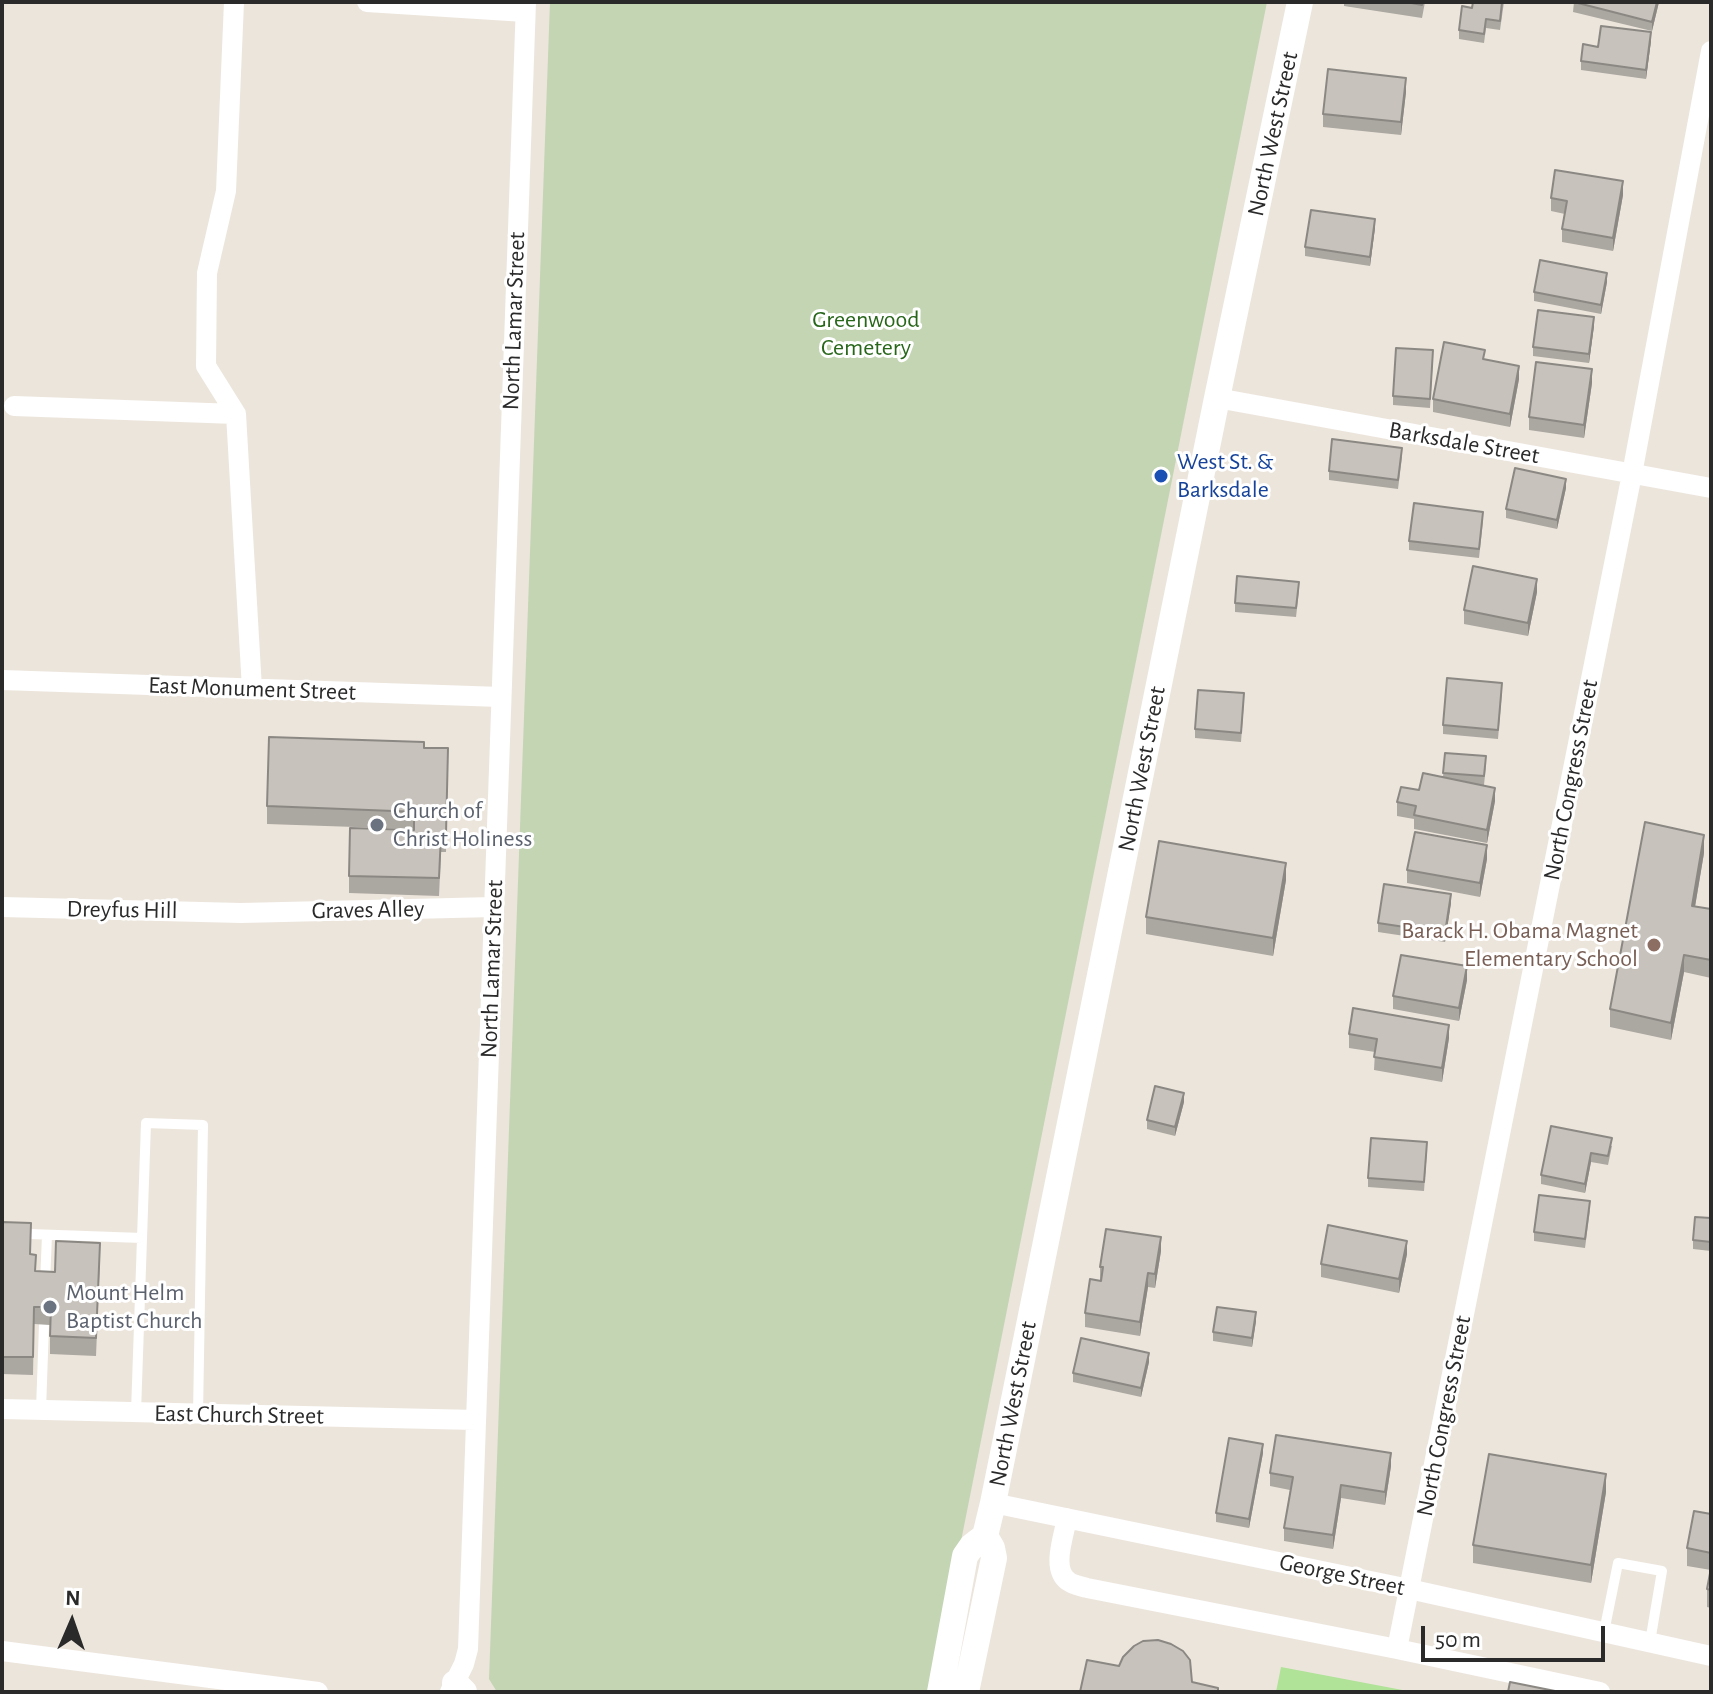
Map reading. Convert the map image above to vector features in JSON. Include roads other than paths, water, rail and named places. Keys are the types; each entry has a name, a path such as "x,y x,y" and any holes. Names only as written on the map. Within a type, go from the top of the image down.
{"street":[{"path":"234,2 226,191 207,273 206,366 236,414 252,689"},
{"path":"367,2 525,7"},
{"name":"North West Street","path":"940,1692 965,1556 985,1536 993,1503 1300,2"},
{"name":"North Lamar Street","path":"456,1689 468,1649 525,7"},
{"name":"North Congress Street","path":"1397,1649 1632,474 1711,51"},
{"name":"Barksdale Street","path":"1217,398 1711,488"},
{"path":"14,406 236,414"},
{"name":"East Monument Street","path":"2,680 501,697"},
{"name":"Dreyfus Hill","path":"2,907 241,913"},
{"name":"Graves Alley","path":"241,913 494,907"},
{"name":"East Church Street","path":"2,1409 476,1420"},
{"name":"George Street","path":"993,1503 1409,1589 1711,1656"},
{"path":"1067,1518 1059,1562 1061,1574 1070,1583 1600,1692"},
{"name":"North West Street","path":"966,1692 994,1558 985,1536"},
{"path":"2,1651 318,1692"}],"lane":[{"path":"136,1412 146,1123 203,1125 198,1414"},
{"path":"2,1233 142,1238"},
{"path":"45,1289 47,1235"},
{"path":"41,1410 44,1325"},
{"path":"1604,1632 1618,1563 1662,1571 1650,1642"}],"place":[{"name":"West St. & Barksdale","path":"1161,476"},
{"name":"Church of Christ Holiness","path":"377,825"},
{"name":"Barack H. Obama Magnet Elementary School","path":"1654,945"},
{"name":"Mount Helm Baptist Church","path":"50,1307"}],"park label":[{"name":"Greenwood Cemetery","path":"866,334"}]}
